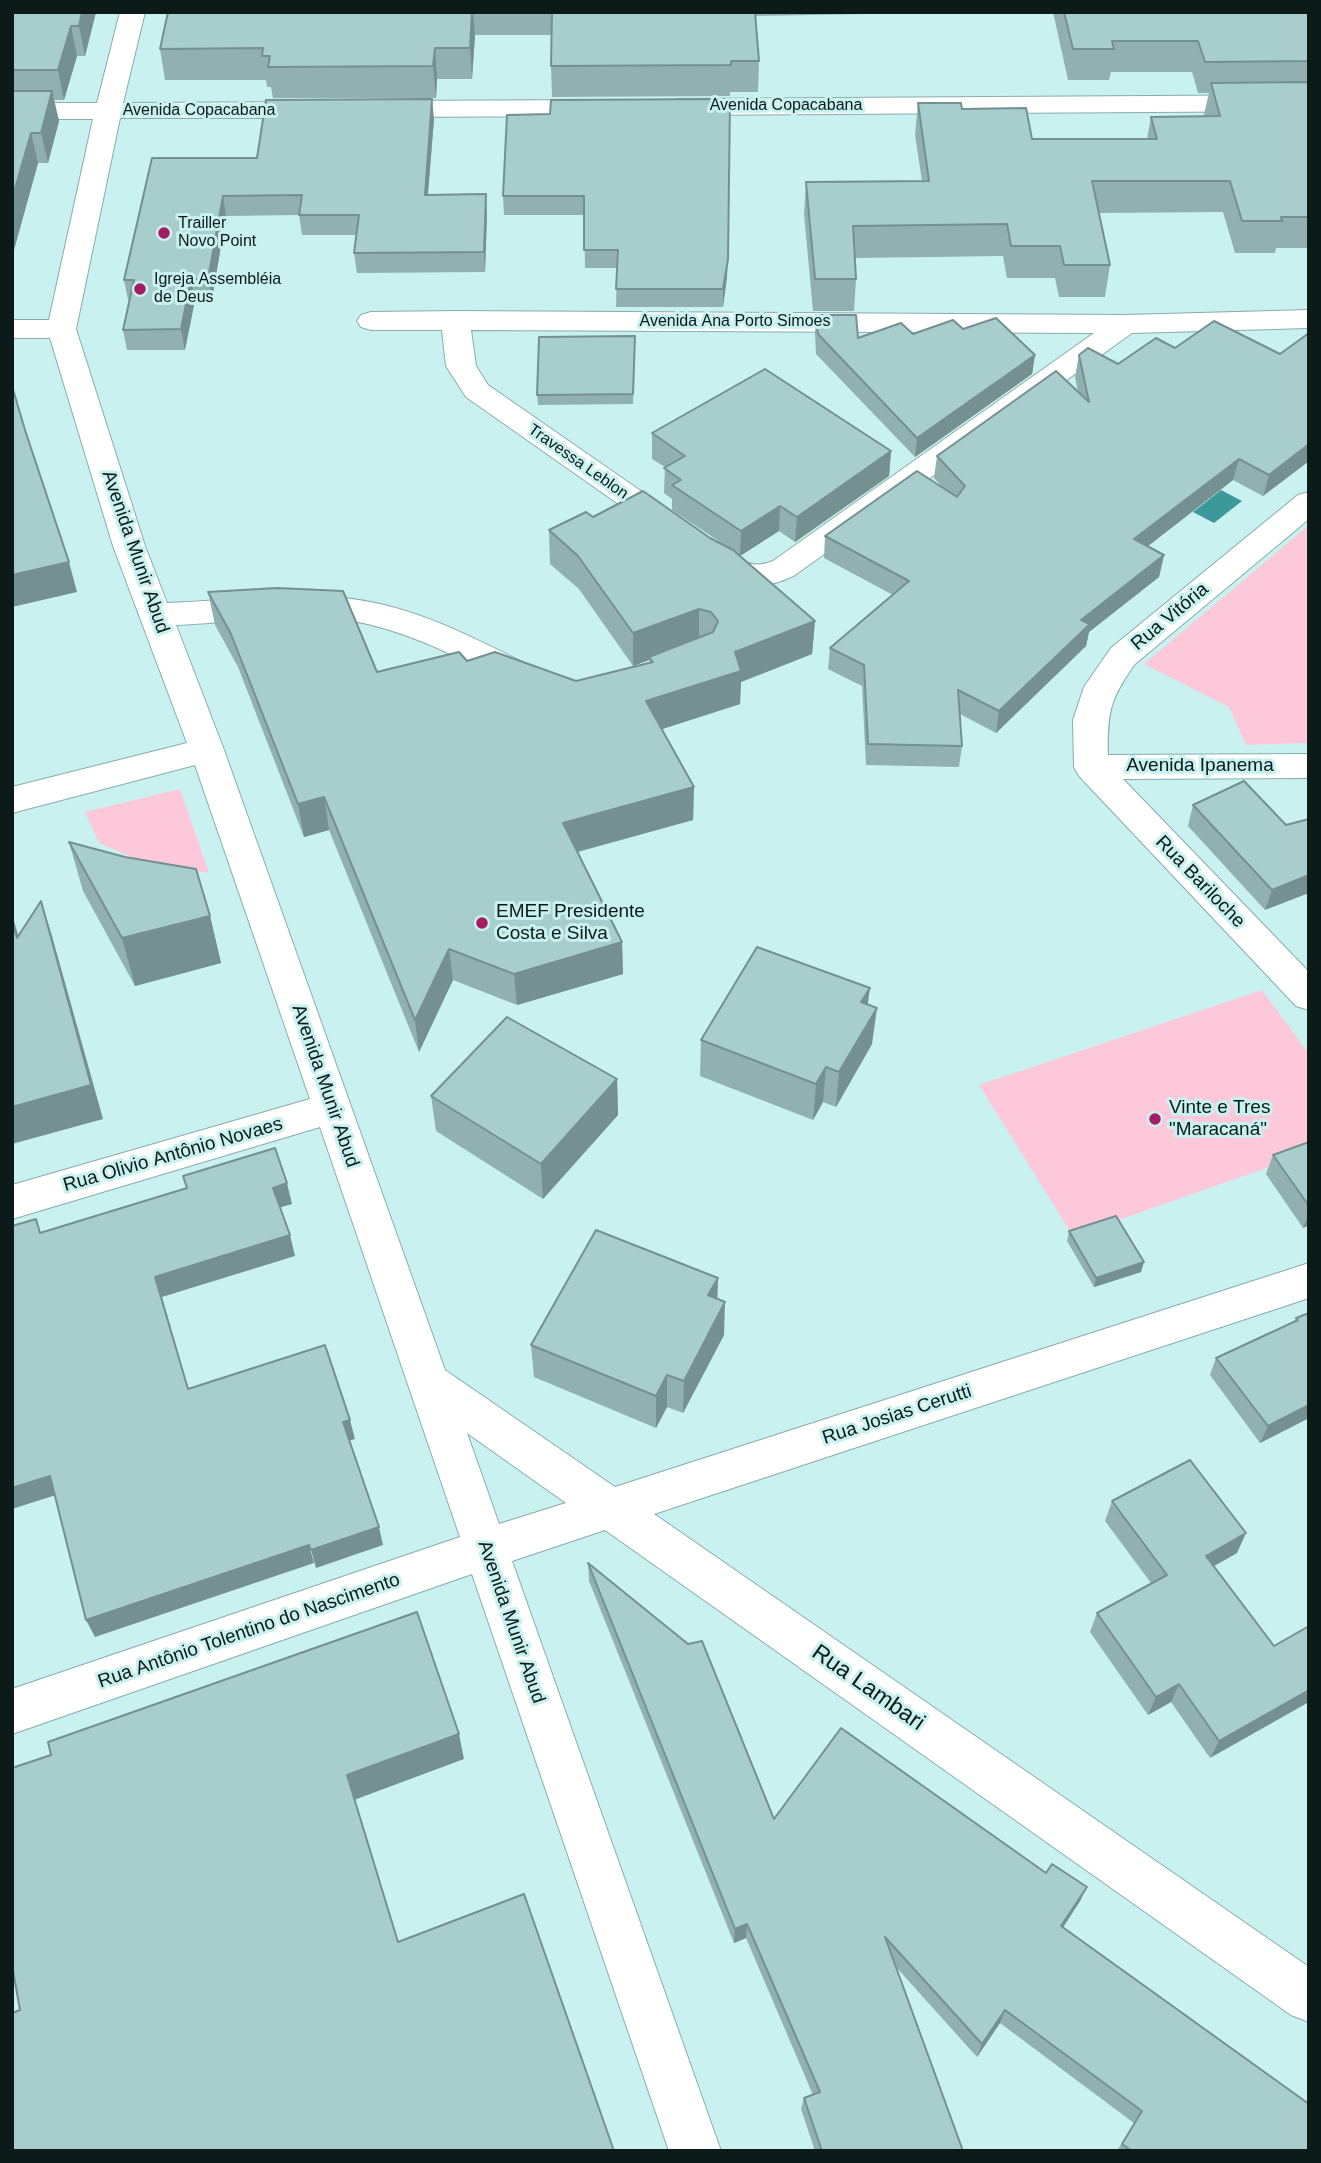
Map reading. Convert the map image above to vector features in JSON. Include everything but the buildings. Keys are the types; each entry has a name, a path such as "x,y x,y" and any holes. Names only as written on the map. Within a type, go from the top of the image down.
{"street":[{"name":"Avenida Munir Abud","path":"133,12 108,111 62,328 130,546 207,750 695,2151"},
{"name":"Avenida Copacabana","path":"12,111 1309,103"},
{"name":"Avenida Ana Porto Simoes","path":"371,320 1126,324 1309,319"},
{"name":"Travessa Leblon","path":"455,320 459,367 465,379 477,391 736,572 757,578 770,576 784,568 1126,324"},
{"path":"12,329 62,328"},
{"name":"Rua Vitória","path":"1091,767 1090,720 1101,687 1123,656 1309,502"},
{"path":"156,615 301,608 345,609 393,619 441,635 521,676 554,688"},
{"path":"12,800 207,750"},
{"name":"Avenida Ipanema","path":"1091,767 1309,766"},
{"name":"Rua Bariloche","path":"1091,767 1309,996"},
{"name":"Rua Olivio Antônio Novaes","path":"12,1202 333,1108"},
{"name":"Rua Josias Cerutti","path":"486,1549 1309,1280"},
{"name":"Rua Lambari","path":"426,1380 1309,1997"},
{"name":"Rua Antônio Tolentino do Nascimento","path":"12,1712 486,1549"}],"shaded area":[{"path":"1309,525 1309,743 1246,745 1229,707 1144,664"},
{"path":"180,789 209,873 150,865 99,843 85,812"},
{"name":"Vinte e Tres \"Maracaná\"","path":"1262,990 1309,1054 1309,1153 1073,1236 979,1085"}],"water":[{"path":"1221,490 1242,501 1214,523 1193,512"}],"place":[{"name":"Trailler Novo Point","path":"164,233"},
{"name":"Igreja Assembléia de Deus","path":"140,289"},
{"name":"EMEF Presidente Costa e Silva","path":"482,923"},
{"name":"Vinte e Tres \"Maracaná\"","path":"1155,1119"}]}
